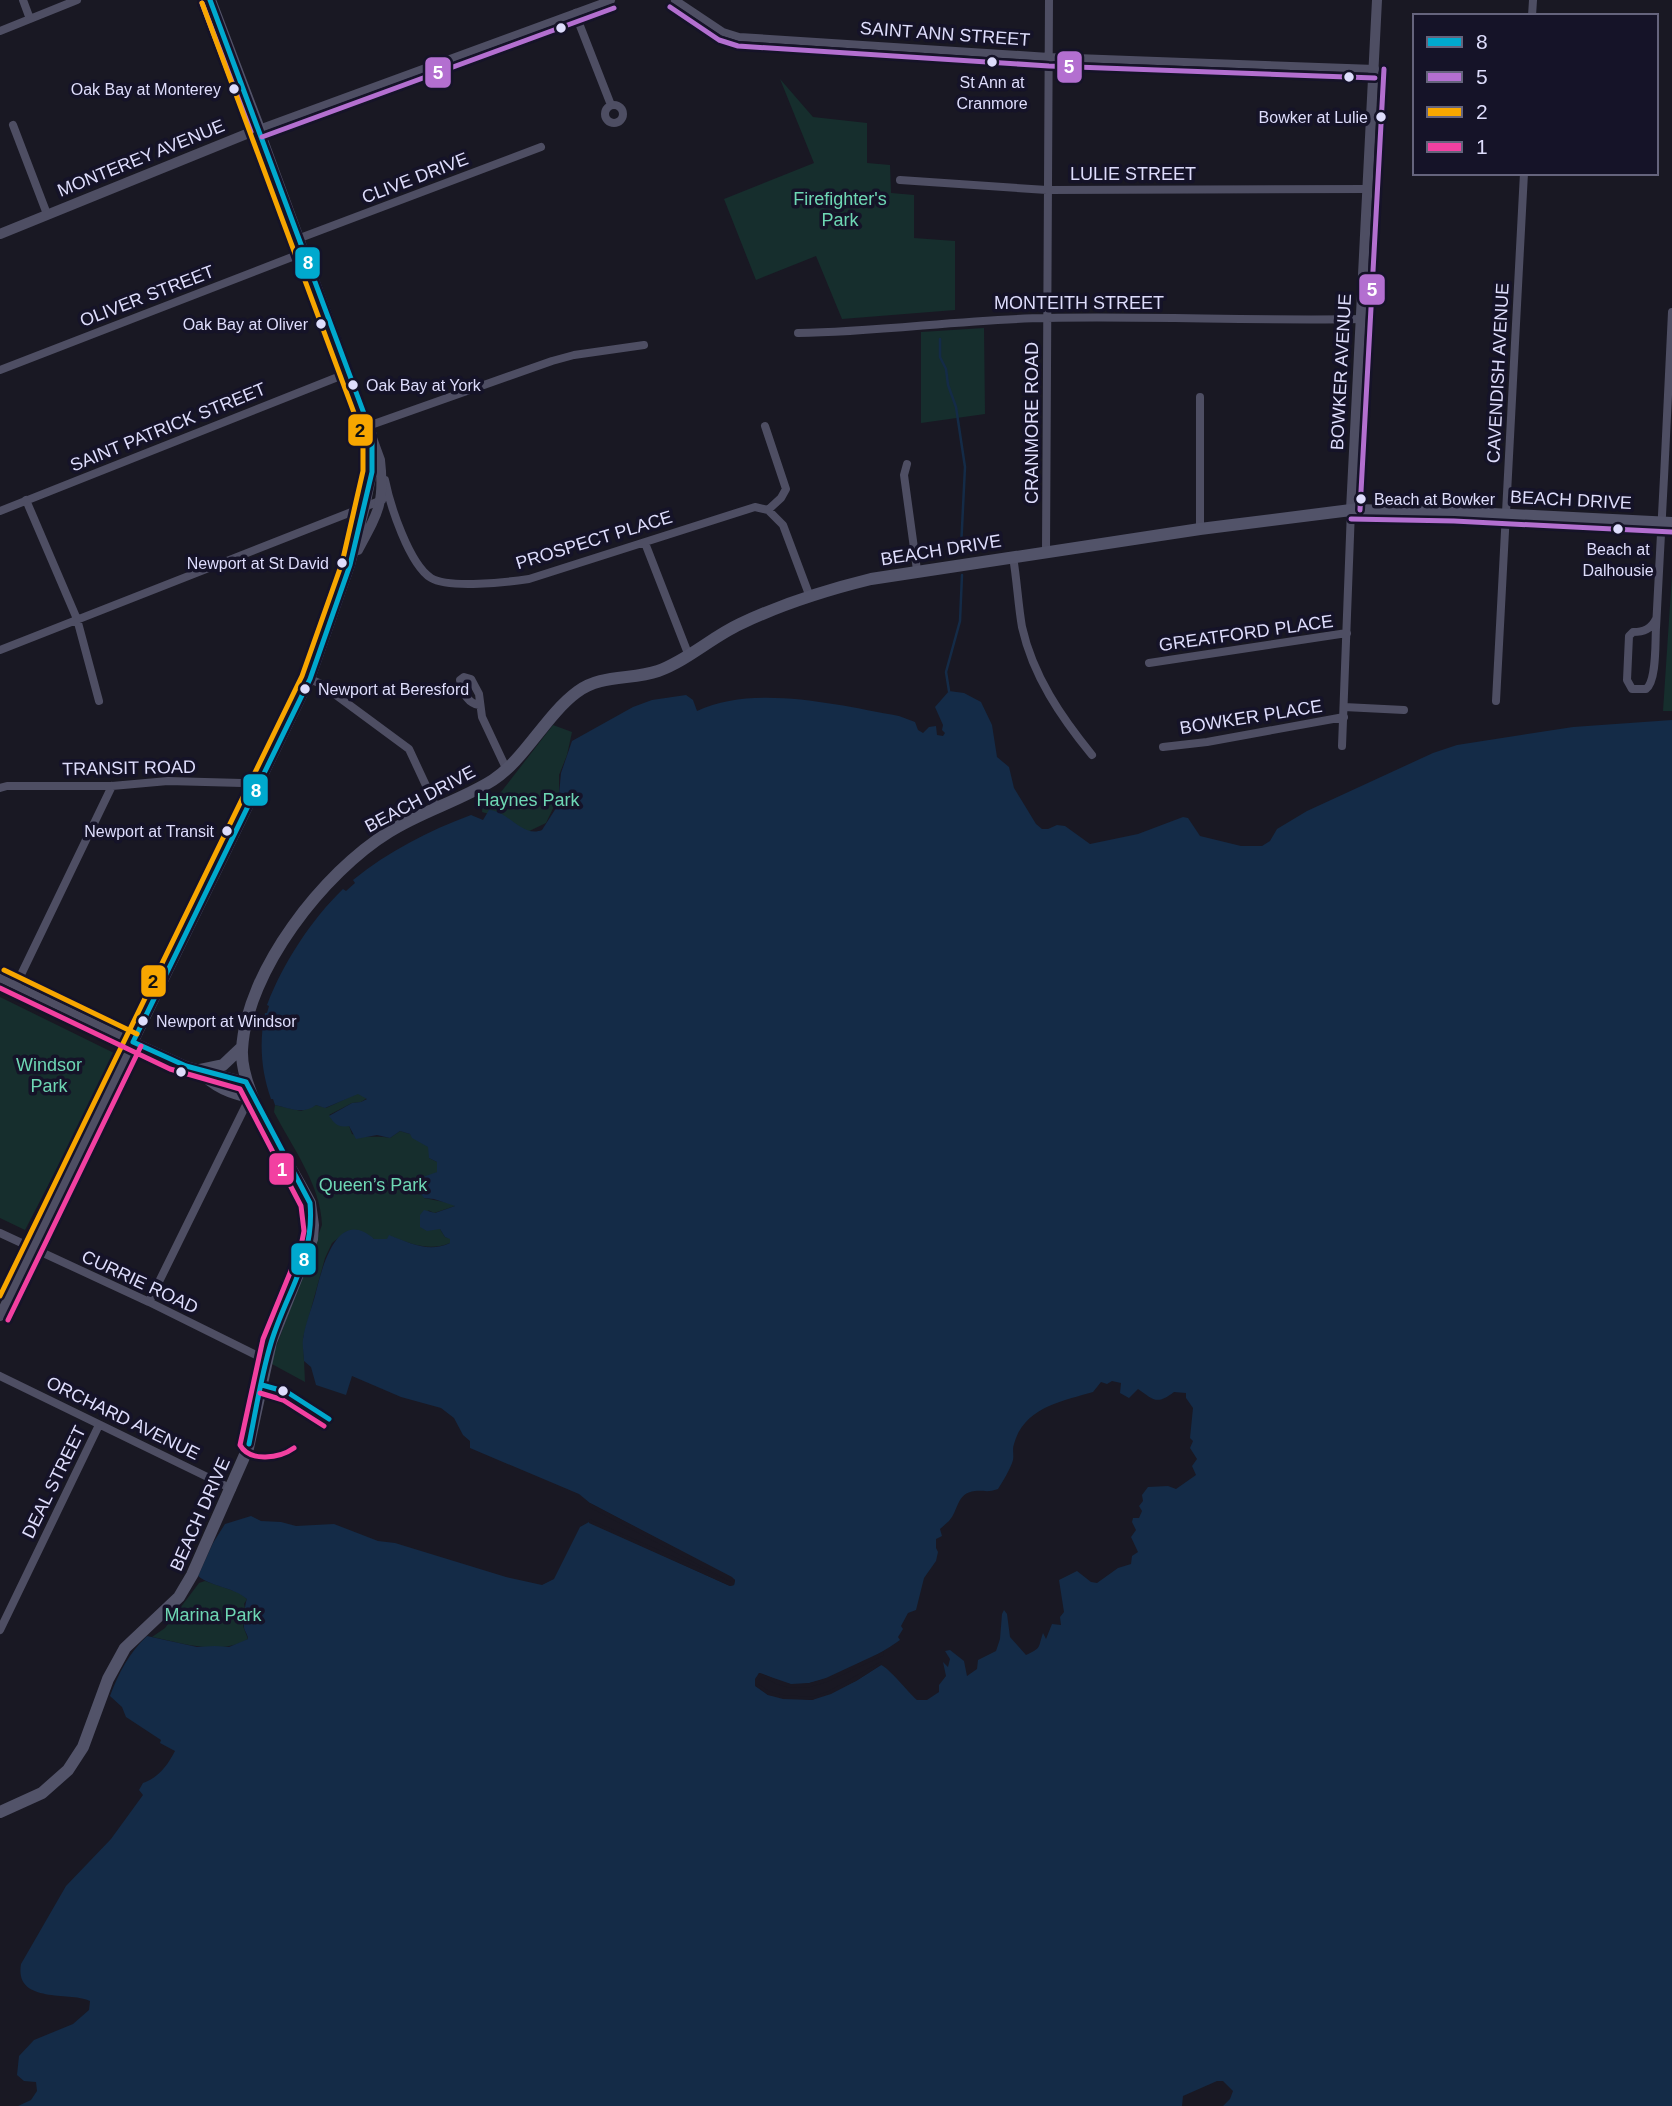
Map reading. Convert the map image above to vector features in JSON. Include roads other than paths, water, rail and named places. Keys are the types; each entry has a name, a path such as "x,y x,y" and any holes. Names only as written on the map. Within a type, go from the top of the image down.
{"main road":[{"path":"210,0 260,129"},
{"name":"BEACH DRIVE","path":"0,1812 42,1793 77,1759 108,1679 125,1648 179,1597 192,1575 248,1448 266,1360 309,1250 313,1225 310,1203 246,1082 242,1047 261,983 278,950 316,895 363,849 397,827 486,784 506,768 578,690 597,681 646,675 672,666 740,624 810,597 870,579 1200,529 1351,510 1506,514 1667,523"},
{"path":"199,1070 223,1065 242,1047"},
{"path":"199,1070 210,1083 234,1094 253,1098"}],"street":[{"path":"23,0 30,19"},
{"path":"0,32 77,0"},
{"name":"MONTEREY AVENUE","path":"0,233 260,129 611,0"},
{"name":"SAINT ANN STREET","path":"675,0 723,32 739,37 1049,57 1374,69"},
{"name":"CRANMORE ROAD","path":"1046,552 1048,0"},
{"name":"BOWKER AVENUE","path":"1342,746 1377,0"},
{"path":"575,13 611,105"},
{"path":"13,125 47,214"},
{"path":"260,129 380,460 385,499 350,565"},
{"name":"CLIVE DRIVE","path":"300,237 541,147"},
{"name":"CAVENDISH AVENUE","path":"1496,701 1524,175"},
{"name":"LULIE STREET","path":"900,180 1047,190 1367,188"},
{"name":"OLIVER STREET","path":"0,370 305,252"},
{"path":"1656,619 1645,630 1633,632 1629,636 1627,680 1632,689 1644,690 1651,684 1667,523 1672,312"},
{"name":"MONTEITH STREET","path":"798,333 972,320 1048,318 1361,320"},
{"path":"370,431 552,361 574,355 644,345"},
{"name":"SAINT PATRICK STREET","path":"0,511 348,373"},
{"path":"1200,397 1200,529"},
{"path":"765,426 786,489 768,510 783,525 810,597"},
{"path":"0,1316 310,679 350,565 365,507 372,472 370,431"},
{"path":"907,464 904,475 917,570"},
{"path":"0,650 385,499"},
{"name":"PROSPECT PLACE","path":"385,499 413,556 421,569 434,580 493,583 529,579 645,543 744,508 768,510"},
{"path":"26,500 77,619 99,701"},
{"path":"645,543 688,656"},
{"path":"1013,557 1022,627 1033,663 1069,727 1092,755"},
{"name":"GREATFORD PLACE","path":"1149,663 1347,634"},
{"path":"310,679 321,684 409,749 436,807"},
{"path":"479,705 506,768"},
{"name":"BOWKER PLACE","path":"1163,747 1220,740 1344,712 1405,710"},
{"name":"TRANSIT ROAD","path":"0,788 112,786 167,781 242,783 256,792"},
{"path":"16,985 112,786"},
{"path":"0,978 173,1061 246,1082"},
{"path":"149,1302 246,1105 253,1098"},
{"name":"CURRIE ROAD","path":"0,1233 266,1360"},
{"name":"ORCHARD AVENUE","path":"0,1376 232,1489"},
{"name":"DEAL STREET","path":"0,1630 99,1425"}],"water":[{"path":"949,691 964,693 981,702 992,725 997,757 1009,767 1014,788 1036,824 1042,829 1065,826 1090,844 1138,834 1183,817 1188,818 1200,836 1241,846 1262,846 1270,841 1277,829 1307,811 1433,753 1457,745 1573,727 1672,720 1672,2106 1223,2106 1233,2091 1223,2081 1217,2081 1183,2096 1182,2106 18,2106 31,2100 37,2091 36,2082 24,2081 17,2075 19,2056 34,2040 73,2024 89,2010 90,2001 35,1991 26,1986 21,1977 21,1964 66,1886 111,1839 143,1795 139,1790 143,1783 162,1770 175,1751 126,1717 122,1707 110,1696 121,1671 147,1636 197,1647 229,1647 248,1639 244,1626 247,1599 198,1576 225,1524 251,1516 261,1521 296,1526 334,1524 378,1541 395,1543 506,1577 542,1585 554,1579 580,1527 589,1522 730,1586 734,1585 735,1580 590,1503 579,1494 470,1448 470,1441 463,1435 454,1418 441,1408 401,1397 352,1376 346,1395 316,1385 311,1367 304,1361 303,1339 321,1272 332,1246 340,1236 350,1230 361,1231 374,1239 387,1239 389,1235 419,1246 442,1246 450,1243 450,1239 445,1237 440,1229 427,1231 420,1227 420,1215 424,1210 435,1213 455,1206 424,1198 421,1194 420,1188 427,1184 423,1177 437,1172 437,1162 429,1158 428,1147 410,1134 400,1131 390,1138 377,1135 356,1139 349,1126 337,1125 329,1116 352,1103 367,1099 358,1094 325,1108 316,1105 301,1110 275,1105 271,1099 262,1056 265,1013 281,974 299,943 331,901 343,889 346,891 355,883 353,880 395,851 439,828 471,815 483,820 489,810 496,811 528,830 542,830 558,805 561,773 572,741 633,707 652,700 686,695 693,700 697,711 744,699 796,699 899,716 915,722 918,730 923,733 929,727 936,726 937,735 943,736 943,725 935,707","holes":["1101,1382 1121,1383 1120,1393 1129,1398 1138,1389 1155,1400 1163,1399 1174,1392 1186,1393 1186,1398 1193,1408 1190,1438 1193,1441 1190,1448 1197,1459 1192,1466 1196,1475 1176,1489 1168,1486 1148,1487 1142,1495 1143,1501 1139,1506 1142,1511 1139,1518 1133,1518 1132,1522 1136,1530 1131,1537 1138,1552 1132,1556 1131,1564 1118,1568 1097,1583 1091,1582 1077,1571 1059,1580 1064,1612 1060,1617 1061,1625 1052,1624 1046,1639 1043,1633 1037,1649 1026,1655 1010,1637 1004,1610 996,1651 978,1660 977,1669 967,1676 964,1661 950,1650 945,1651 950,1659 948,1667 943,1662 946,1676 939,1685 939,1692 927,1700 917,1700 881,1665 856,1681 812,1700 768,1695 755,1686 759,1673 790,1684 803,1684 832,1677 877,1655 900,1640 898,1637 903,1629 901,1626 908,1613 916,1610 924,1578 936,1561 936,1539 942,1536 940,1529 952,1517 964,1495 998,1489 1013,1460 1014,1444 1026,1422 1035,1414 1057,1403 1093,1392"]}],"waterway":[{"path":"940,339 940,357 956,407 965,467 961,548"},
{"path":"949,691 946,672 960,621 962,575"}],"place":[{"name":"St Ann at Cranmore","path":"992,62"},
{"name":"Oak Bay at Monterey","path":"234,89"},
{"name":"Bowker at Lulie","path":"1381,117"},
{"name":"Oak Bay at Oliver","path":"321,324"},
{"name":"Oak Bay at York","path":"353,385"},
{"name":"Beach at Bowker","path":"1361,499"},
{"name":"Beach at Dalhousie","path":"1618,529"},
{"name":"Newport at St David","path":"342,563"},
{"name":"Newport at Beresford","path":"305,689"},
{"name":"Newport at Transit","path":"227,831"},
{"name":"Newport at Windsor","path":"143,1021"}],"park label":[{"name":"Firefighter's Park","path":"840,209"},
{"name":"Haynes Park","path":"528,800"},
{"name":"Windsor Park","path":"49,1075"},
{"name":"Queen’s Park","path":"373,1185"},
{"name":"Marina Park","path":"213,1615"}]}
